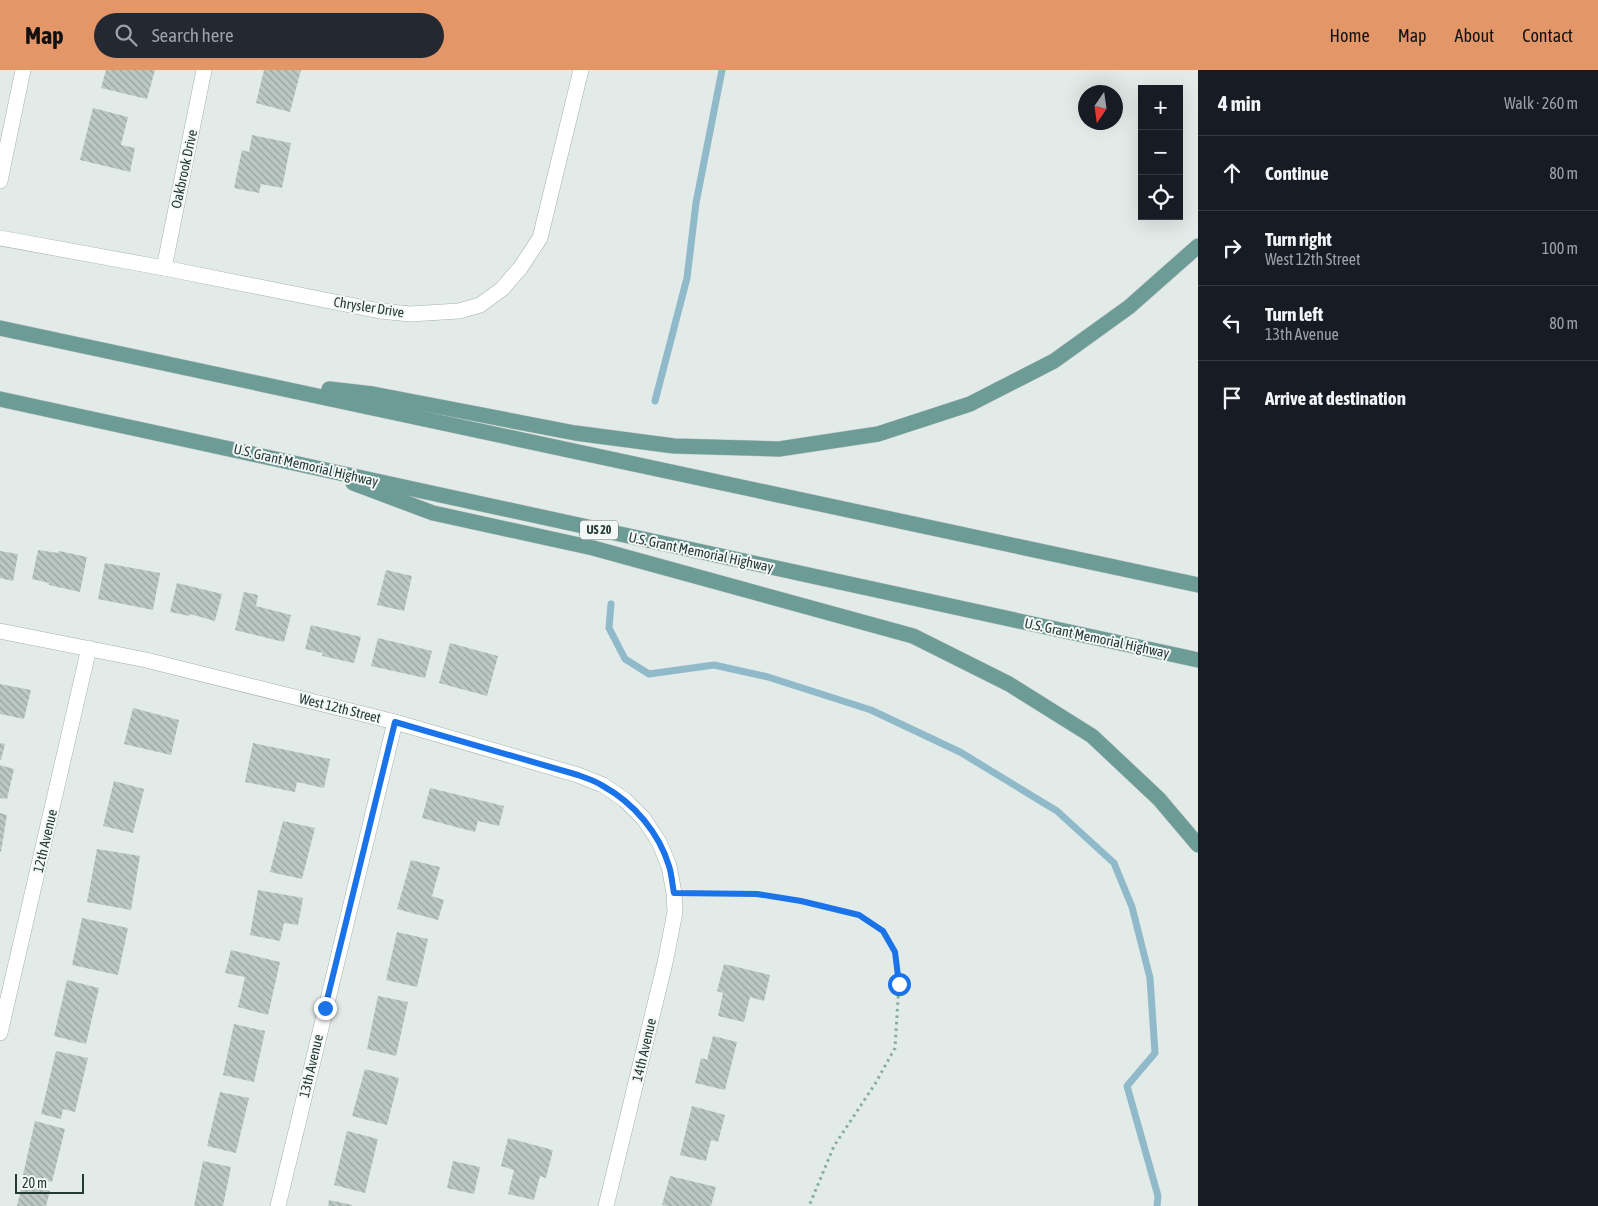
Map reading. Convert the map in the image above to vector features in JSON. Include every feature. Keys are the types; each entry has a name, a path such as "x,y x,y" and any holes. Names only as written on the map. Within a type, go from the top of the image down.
{"main road":[{"path":"250,381 373,394 575,433 674,446 778,450 878,434 970,404 1054,361 1129,307 1198,246"},
{"path":"0,328 1198,585"},
{"name":"U.S. Grant Memorial Highway","path":"0,399 1198,660"},
{"path":"302,464 433,513 593,548 913,636 1009,684 1092,736 1159,799 1198,845"}],"street":[{"path":"0,181 23,70"},
{"name":"Oakbrook Drive","path":"164,268 204,70"},
{"name":"Chrysler Drive","path":"0,238 380,311 410,314 459,310 480,305 502,289 521,267 540,238 581,70"},
{"name":"West 12th Street","path":"0,631 146,660 395,722 578,775 603,786 625,800 644,819 654,834 669,866 674,893"},
{"name":"12th Avenue","path":"0,1033 89,648"},
{"name":"13th Avenue","path":"278,1206 395,722"},
{"name":"14th Avenue","path":"606,1206 665,963 675,912 674,893"}],"path":[{"path":"674,893 757,894 801,901 859,915 883,931 895,952 899,984 895,1048 875,1084 834,1146 809,1206"}],"building":[{"path":"106,70 155,70 147,99 101,88"},
{"path":"264,70 301,70 290,112 256,103"},
{"path":"93,108 128,117 121,145 135,148 130,172 80,160"},
{"path":"252,135 291,143 282,188 261,184 259,193 234,188 242,150 249,152"},
{"path":"38,550 58,553 59,551 87,557 80,592 32,579"},
{"path":"0,551 18,554 13,581 0,578"},
{"path":"105,563 160,573 153,610 98,599"},
{"path":"386,570 412,576 404,611 377,605"},
{"path":"177,583 222,594 215,621 190,614 189,616 170,612"},
{"path":"244,592 258,595 256,606 291,615 284,642 235,630"},
{"path":"311,625 361,637 354,663 322,656 323,653 305,649"},
{"path":"378,638 432,651 425,678 371,666"},
{"path":"450,643 498,656 487,696 439,683"},
{"path":"0,684 31,690 24,719 0,714"},
{"path":"133,708 179,720 171,755 124,744"},
{"path":"0,743 5,744 1,760 0,760"},
{"path":"253,743 330,759 324,788 297,782 295,792 245,782"},
{"path":"0,765 14,769 7,799 0,798"},
{"path":"114,781 144,789 133,833 103,826"},
{"path":"430,788 504,806 499,826 478,821 475,832 422,818"},
{"path":"0,813 7,815 1,852 0,851"},
{"path":"283,821 315,828 302,879 270,872"},
{"path":"97,849 140,856 131,910 87,902"},
{"path":"411,860 440,867 432,896 444,900 438,920 397,909"},
{"path":"258,890 303,898 298,925 284,923 280,941 250,935"},
{"path":"82,918 128,928 118,975 72,965"},
{"path":"397,932 428,939 417,987 386,980"},
{"path":"231,950 280,962 268,1015 238,1007 245,977 225,973"},
{"path":"724,964 770,975 764,1001 750,997 744,1022 718,1016 723,993 717,991"},
{"path":"67,980 99,988 86,1044 54,1036"},
{"path":"378,996 408,1002 396,1056 367,1049"},
{"path":"234,1024 265,1031 254,1082 223,1075"},
{"path":"713,1036 737,1042 725,1090 695,1083 701,1058 707,1060"},
{"path":"56,1051 88,1058 75,1112 63,1109 61,1119 41,1114"},
{"path":"365,1069 399,1078 387,1125 352,1116"},
{"path":"220,1092 249,1098 236,1153 207,1146"},
{"path":"692,1106 725,1115 718,1142 711,1140 706,1161 680,1155"},
{"path":"35,1121 65,1129 52,1182 23,1175"},
{"path":"347,1131 378,1139 365,1193 334,1185"},
{"path":"508,1138 553,1150 546,1178 540,1176 534,1200 508,1194 514,1170 501,1166"},
{"path":"203,1161 231,1167 223,1206 194,1206"},
{"path":"453,1161 480,1167 474,1194 447,1188"},
{"path":"670,1176 716,1187 711,1206 662,1205"},
{"path":"22,1185 50,1191 46,1206 17,1206"},
{"path":"329,1200 352,1205 352,1206 328,1206"}],"waterway":[{"path":"655,401 687,278 696,203 722,70"},
{"path":"611,604 609,628 625,659 649,674 714,665 768,677 871,710 960,752 1057,811 1114,863 1132,907 1150,978 1155,1053 1127,1086 1158,1196 1157,1206"}],"route":[{"path":"325,1008 395,722 578,775 603,786 625,800 644,819 659,842 669,866 674,893 757,894 801,901 859,915 883,931 895,952 899,984"}]}
